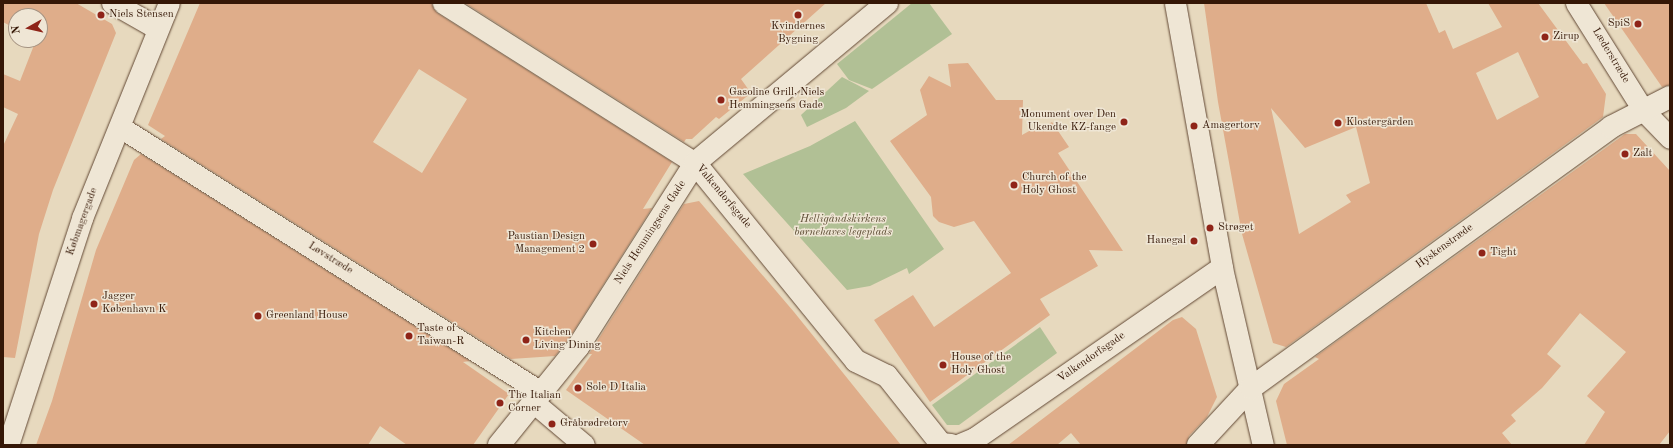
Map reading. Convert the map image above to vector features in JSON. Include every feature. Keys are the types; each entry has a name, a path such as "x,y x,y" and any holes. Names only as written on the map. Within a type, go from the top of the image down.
{"street":[{"path":"113,3 157,28"},
{"name":"Købmagergade","path":"8,445 82,218 120,127 157,28 169,3"},
{"name":"Valkendorfsgade","path":"444,3 695,163 856,361 887,376 941,444 951,445"},
{"name":"Niels Hemmingsens Gade","path":"499,445 536,396 578,347 695,163 887,3"},
{"path":"1175,3 1222,268 1263,445"},
{"name":"Læderstræde","path":"1576,3 1643,110 1670,138"},
{"name":"Hyskenstræde","path":"1198,445 1250,388 1611,127 1670,97"},
{"name":"Løvstræde","path":"120,127 536,396"},
{"name":"Valkendorfsgade","path":"961,445 975,439 1222,268"},
{"path":"536,396 584,445"}],"green space":[{"path":"912,3 929,3 952,34 872,89 849,80 837,64"},
{"path":"842,77 869,91 846,108 807,127 801,115"},
{"name":"Helligåndskirkens børnehaves legeplads","path":"855,121 944,249 909,274 907,268 870,286 847,290 743,174 810,146"},
{"path":"1040,327 1057,353 959,425 947,425 932,405"}],"building":[{"path":"3,3 76,3 112,24 116,33 53,190 39,234 15,358 3,357 3,146 18,114 3,107 3,74 20,81 33,48 48,48 48,8 8,8 8,25 3,22"},
{"path":"200,3 431,3 437,13 672,162 643,209 652,208 568,340 555,356 511,359 161,139 165,136 148,125","holes":["419,69 467,99 422,173 373,142"]},
{"path":"465,3 826,3 741,79 751,93 719,119 716,117 692,139 686,139 684,142"},
{"path":"1204,3 1426,3 1439,33 1445,30 1453,49 1502,27 1488,3 1538,3 1583,64 1587,63 1606,94 1603,117 1286,347 1273,343 1242,234 1218,102","holes":["1518,52 1539,97 1497,120 1476,73","1271,108 1305,148 1356,127 1370,183 1346,195 1351,202 1299,234"]},
{"path":"1604,3 1670,3 1670,85 1662,87"},
{"name":"Church of the Holy Ghost","path":"968,63 996,100 1023,100 1022,135 1040,125 1042,128 1052,122 1069,147 1058,153 1123,251 1089,250 1098,266 1040,299 1050,315 930,402 874,320 913,295 934,327 1011,273 974,221 954,227 939,222 933,216 931,197 890,141 927,115 920,90 929,76 951,87 948,64"},
{"path":"1625,134 1636,134 1670,171 1670,431 1659,445 1584,445 1605,412 1587,396 1626,352 1580,313 1547,354 1561,366 1542,388 1511,415 1516,421 1502,433 1512,445 1287,445 1276,401 1284,384 1319,359 1315,357"},
{"path":"141,154 470,361 463,362 509,394 473,445 407,445 380,426 368,445 36,445 52,401 96,250 134,160"},
{"path":"699,201 794,312 901,445 645,445 566,390 592,354 589,354 684,204"},
{"path":"1182,317 1196,329 1217,397 1207,417 1189,436 1186,445 1081,445 1071,433 1057,445 1008,445 1173,320"}],"place":[{"name":"Niels Stensen","path":"101,15"},
{"name":"Kvindernes Bygning","path":"798,15"},
{"name":"SpiS","path":"1638,24"},
{"name":"Zirup","path":"1545,37"},
{"name":"Gasoline Grill, Niels Hemmingsens Gade","path":"721,100"},
{"name":"Monument over Den Ukendte KZ-fange","path":"1124,122"},
{"name":"Klostergården","path":"1338,123"},
{"name":"Amagertorv","path":"1194,126"},
{"name":"Zalt","path":"1625,154"},
{"name":"Church of the Holy Ghost","path":"1014,185"},
{"name":"Strøget","path":"1210,228"},
{"name":"Hanegal","path":"1194,241"},
{"name":"Paustian Design Management 2","path":"593,244"},
{"name":"Tight","path":"1482,253"},
{"name":"Jagger København K","path":"94,304"},
{"name":"Greenland House","path":"258,316"},
{"name":"Taste of Taiwan-R","path":"409,336"},
{"name":"Kitchen Living Dining","path":"526,340"},
{"name":"House of the Holy Ghost","path":"943,365"},
{"name":"Sole D Italia","path":"578,388"},
{"name":"The Italian Corner","path":"500,403"},
{"name":"Gråbrødretorv","path":"552,424"}]}
